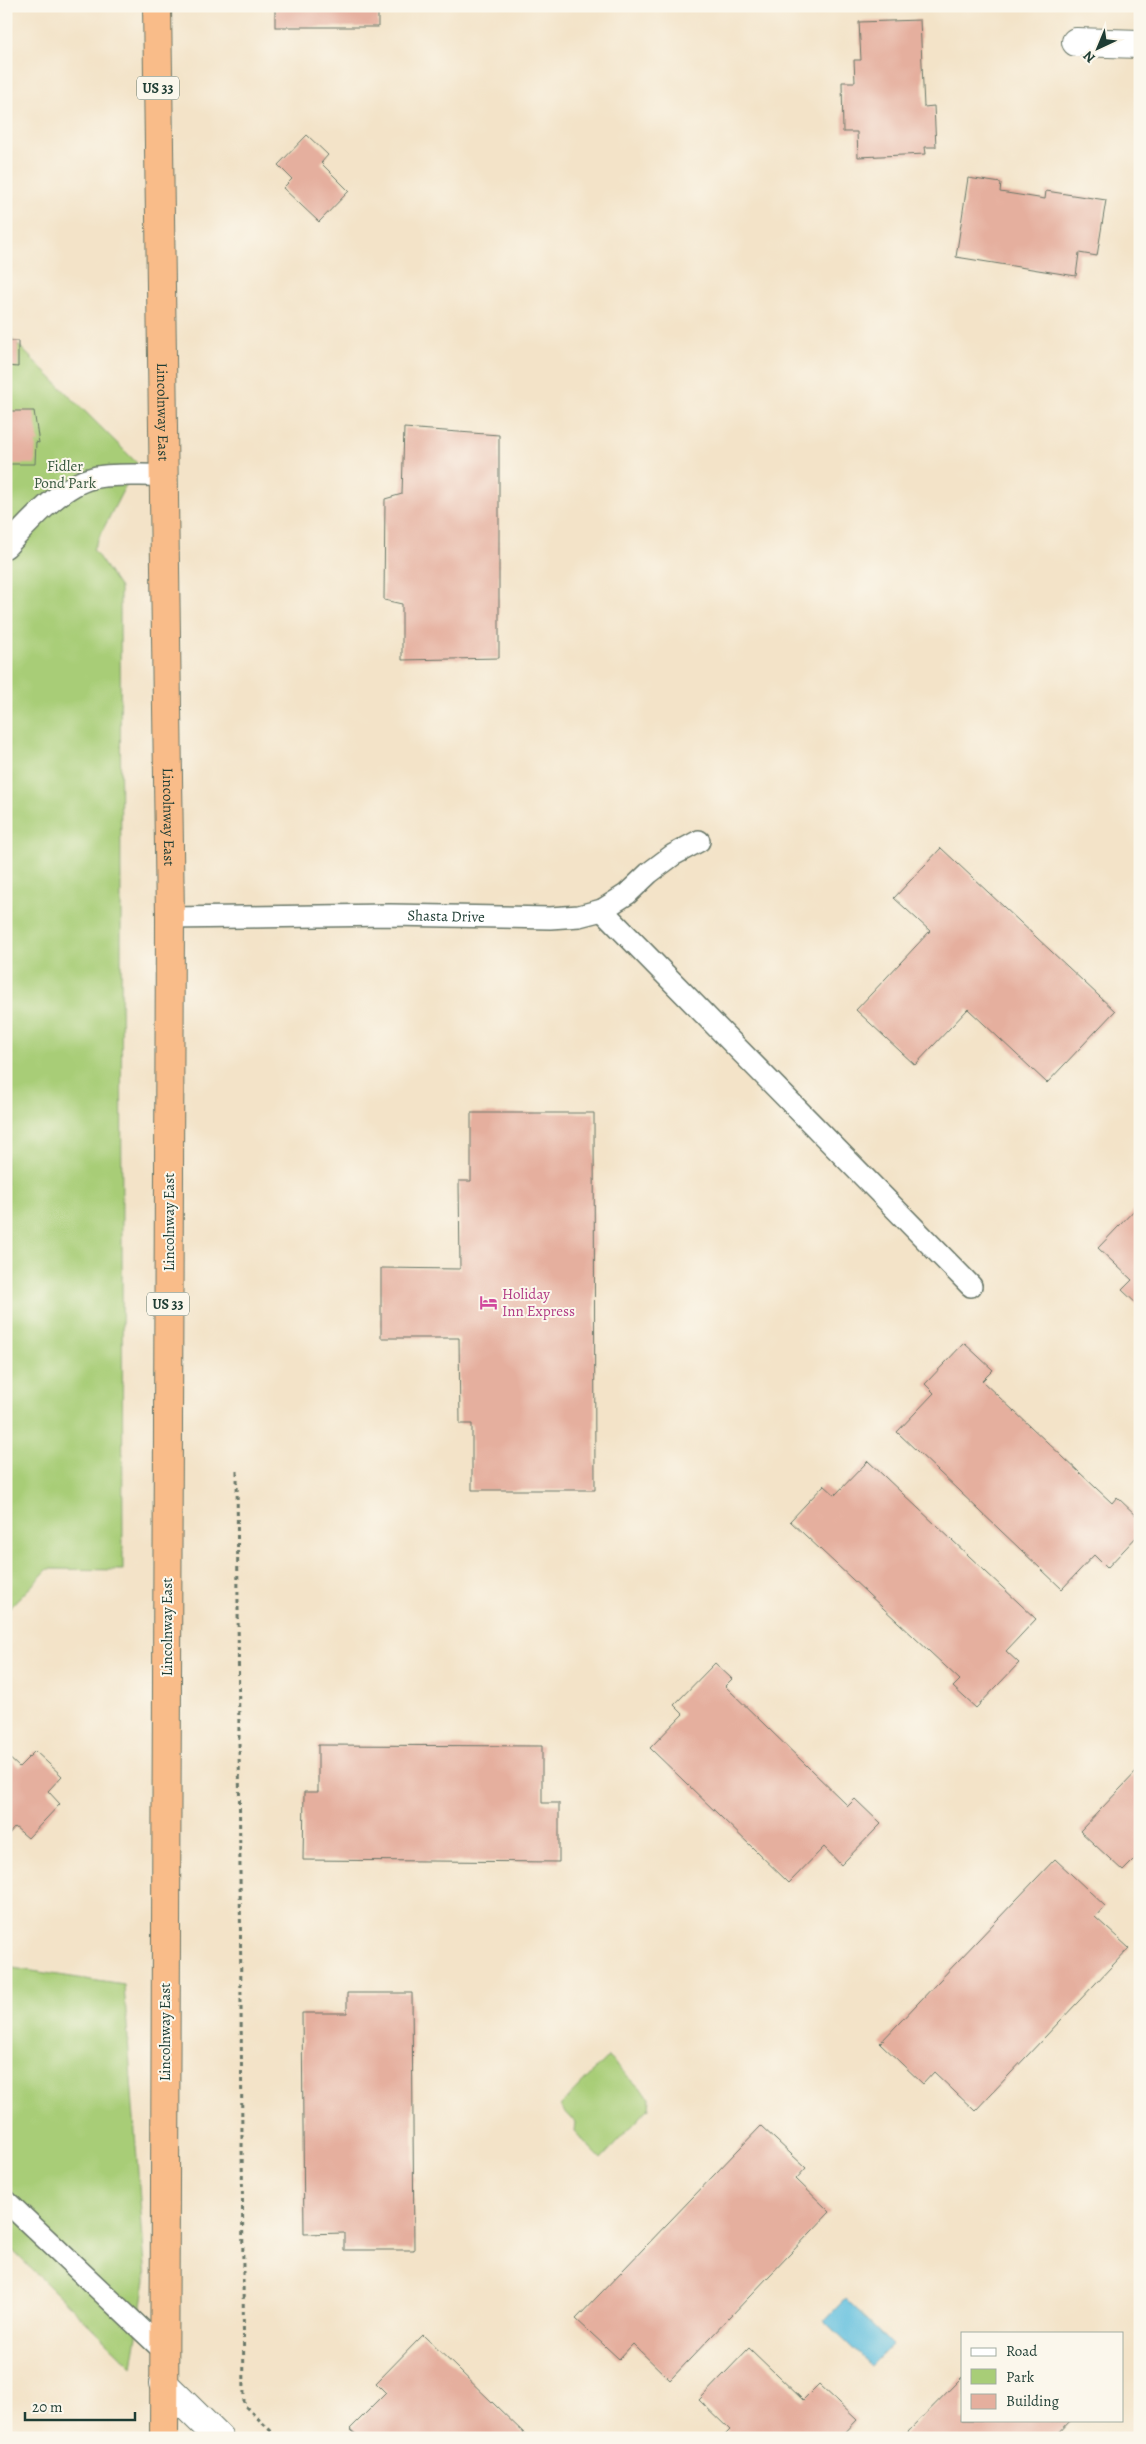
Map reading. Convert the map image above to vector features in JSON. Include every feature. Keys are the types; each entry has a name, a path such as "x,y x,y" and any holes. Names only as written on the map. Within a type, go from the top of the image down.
{"highway":[{"name":"Lincolnway East","path":"157,6 170,918 164,2438"}],"street":[{"path":"1076,42 1140,44"},
{"path":"163,2383 219,2438"}],"lane":[{"path":"6,547 34,518 74,485 94,477 163,475"},
{"name":"Shasta Drive","path":"170,918 390,915 550,918 579,916 602,910 627,894 649,873 673,855 699,841"},
{"path":"602,910 970,1286"},
{"path":"6,2201 164,2350"}],"path":[{"path":"237,1470 244,2405 278,2438"}],"green space":[{"name":"Fidler Pond Park","path":"6,333 137,463 93,549 120,588 123,1570 48,1569 6,1612"},
{"path":"6,1967 124,1985 146,2280 132,2367 6,2244"},
{"path":"608,2057 650,2098 649,2108 601,2159 574,2131 575,2122 560,2106"}],"water":[{"path":"845,2299 892,2345 871,2366 824,2321"}],"building":[{"path":"275,6 378,6 378,27 275,27"},
{"path":"920,20 924,107 934,106 936,147 925,147 926,154 858,157 857,132 843,132 842,82 855,82 854,60 861,60 859,22"},
{"path":"307,135 328,155 321,163 349,191 319,222 283,188 292,179 278,165"},
{"path":"968,178 1001,183 1000,192 1045,199 1046,191 1106,200 1097,256 1079,253 1076,276 956,257"},
{"path":"6,341 18,341 18,367 6,366"},
{"path":"6,411 34,411 39,443 36,442 35,464 6,464"},
{"path":"404,428 499,435 499,658 402,660 402,604 384,600 385,499 402,494"},
{"path":"941,848 1115,1011 1047,1083 968,1009 915,1065 856,1010 930,931 894,898"},
{"name":"Holiday Inn Express","path":"471,1113 594,1113 595,1490 472,1490 472,1424 460,1424 459,1338 381,1338 381,1268 460,1269 459,1181 471,1181"},
{"path":"1140,1204 1140,1307 1122,1290 1132,1280 1098,1248"},
{"path":"964,1343 993,1370 982,1381 1112,1503 1117,1497 1140,1519 1140,1533 1107,1568 1094,1555 1062,1589 897,1432 934,1393 925,1384"},
{"path":"868,1461 1036,1619 1006,1651 1019,1663 976,1708 953,1687 960,1680 790,1521 824,1485 835,1495"},
{"path":"715,1663 732,1679 725,1686 848,1806 855,1799 881,1824 841,1865 824,1847 789,1883 650,1748 683,1714 674,1705"},
{"path":"318,1745 542,1746 542,1803 559,1803 559,1862 303,1860 304,1792 318,1792"},
{"path":"35,1751 62,1776 48,1791 60,1804 28,1838 15,1827 6,1837 6,1755 19,1767"},
{"path":"1140,1768 1140,1864 1135,1859 1123,1871 1080,1831"},
{"path":"1055,1859 1105,1906 1095,1917 1129,1948 975,2111 934,2072 923,2084 880,2043"},
{"path":"347,1993 412,1993 414,2250 344,2250 344,2233 304,2234 302,2013 347,2013"},
{"path":"761,2126 806,2168 796,2179 830,2212 670,2380 633,2344 619,2359 576,2319"},
{"path":"423,2335 529,2438 360,2438 350,2429 386,2393 376,2383"},
{"path":"749,2348 803,2400 819,2384 857,2420 840,2438 722,2438 730,2430 699,2400"},
{"path":"961,2378 961,2422 1069,2422 1054,2438 902,2438"}],"place":[{"name":"Holiday Inn Express","path":"488,1303"}]}
